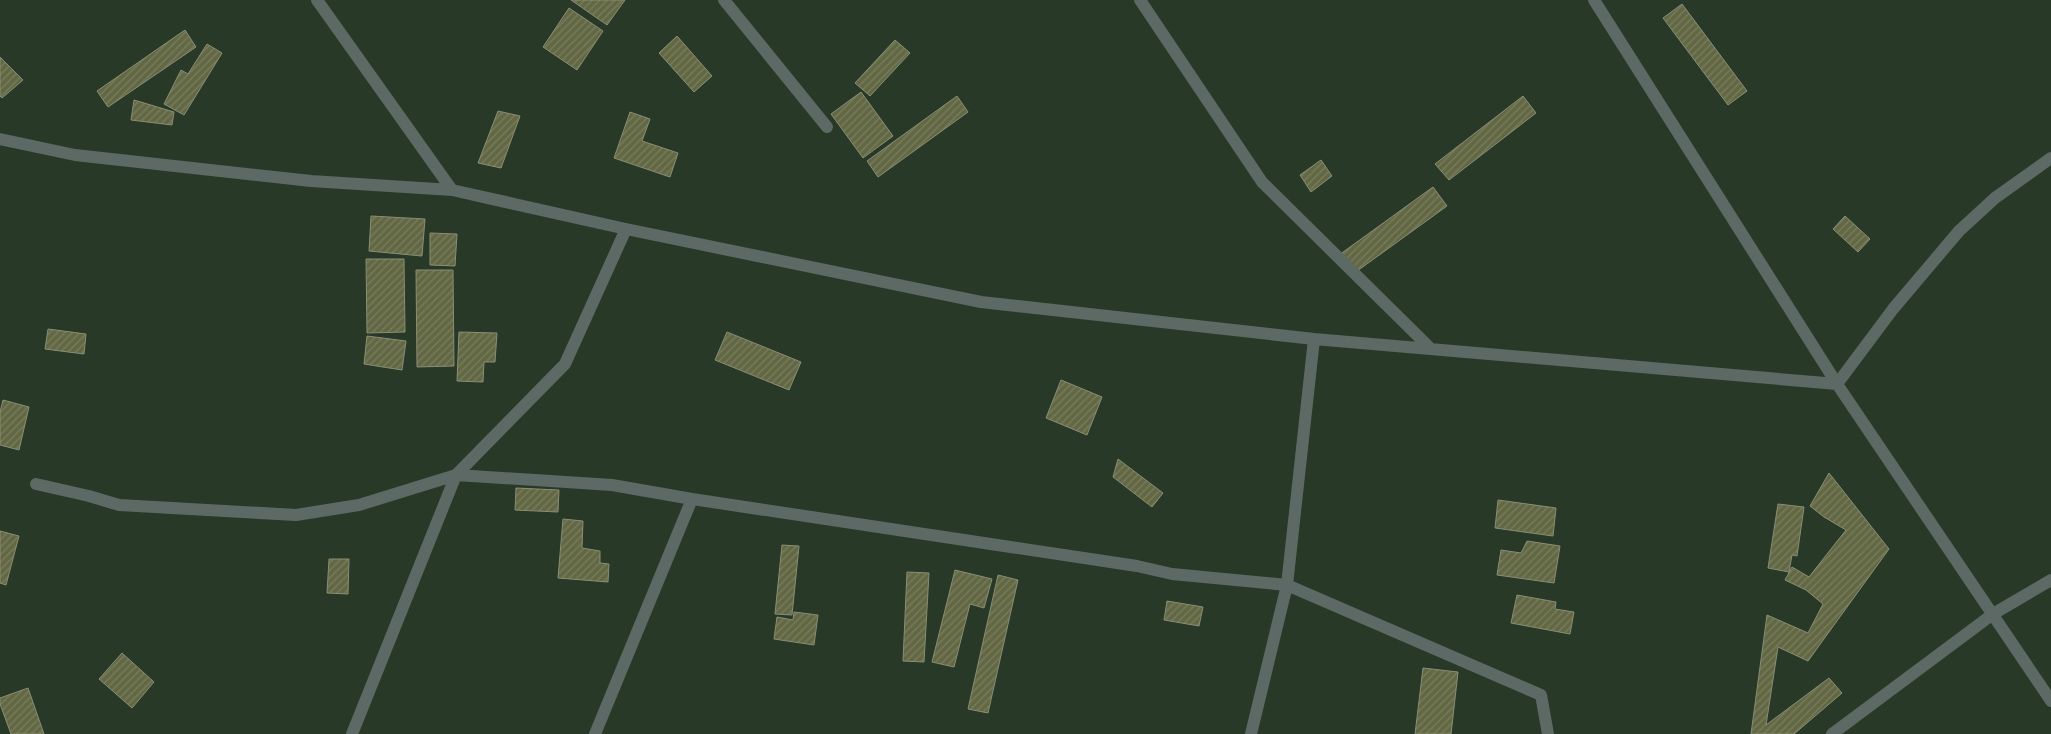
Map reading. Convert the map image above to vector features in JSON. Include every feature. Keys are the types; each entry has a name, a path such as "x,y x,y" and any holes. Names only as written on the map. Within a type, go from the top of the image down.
{"street":[{"path":"317,0 452,190"},
{"path":"724,0 827,127"},
{"path":"1140,0 1262,182 1430,348"},
{"path":"1594,0 1837,384 2051,700"},
{"path":"0,138 76,155 311,181 452,190 626,230 980,302 1314,339 1837,384"},
{"path":"1837,384 1894,309 1959,231 1995,198 2051,158"},
{"path":"352,734 456,475 566,364 626,230"},
{"path":"1251,734 1287,585 1314,339"},
{"path":"36,484 119,505 296,515 359,505 456,475 612,484 692,500 1119,563 1172,574 1287,585 1542,695 1548,734"},
{"path":"595,734 692,500"},
{"path":"1832,734 1993,614 2051,580"}],"building":[{"path":"571,0 625,0 607,25"},
{"path":"1682,4 1747,91 1728,105 1663,18"},
{"path":"569,8 603,31 577,70 543,47"},
{"path":"185,30 196,47 108,107 97,91"},
{"path":"677,36 712,76 694,92 659,53"},
{"path":"895,40 910,53 870,96 855,83"},
{"path":"207,44 222,53 184,115 164,104 181,70 188,74"},
{"path":"0,57 23,80 2,98 0,96"},
{"path":"861,92 893,136 863,158 831,114"},
{"path":"957,96 968,112 878,177 867,161"},
{"path":"1523,96 1536,113 1449,180 1435,164"},
{"path":"134,100 174,112 172,125 131,120"},
{"path":"498,111 520,116 501,168 478,163"},
{"path":"630,112 650,119 642,141 678,153 670,177 614,158"},
{"path":"1321,160 1332,176 1311,192 1300,175"},
{"path":"1433,187 1447,206 1353,274 1339,255"},
{"path":"371,216 425,219 422,256 369,251"},
{"path":"1845,216 1870,239 1858,252 1833,229"},
{"path":"430,233 457,234 455,266 430,265"},
{"path":"366,259 404,259 405,332 367,333"},
{"path":"416,270 453,270 454,366 417,367"},
{"path":"48,329 86,334 84,354 45,349"},
{"path":"459,332 497,333 495,362 484,362 483,382 457,381"},
{"path":"727,332 801,362 789,390 715,360"},
{"path":"367,336 406,341 402,370 364,364"},
{"path":"1061,380 1102,397 1087,435 1046,418"},
{"path":"3,400 29,407 19,450 0,445 0,412"},
{"path":"1118,459 1163,493 1152,507 1113,477"},
{"path":"1829,473 1889,549 1808,661 1778,647 1766,725 1829,678 1842,693 1794,734 1751,734 1767,615 1808,633 1823,604 1806,590 1785,580 1792,567 1809,577 1846,530 1810,506"},
{"path":"516,488 559,490 558,512 515,510"},
{"path":"1498,500 1556,508 1553,536 1495,528"},
{"path":"1778,504 1804,507 1797,556 1792,555 1789,572 1768,568"},
{"path":"563,519 583,521 582,548 600,551 600,563 609,564 608,582 558,578"},
{"path":"0,531 19,536 6,585 0,583"},
{"path":"1527,541 1560,546 1554,583 1497,575 1501,550 1521,553"},
{"path":"782,545 799,546 792,615 775,614"},
{"path":"329,559 349,559 348,594 327,593"},
{"path":"955,570 992,579 984,608 970,604 954,667 932,662"},
{"path":"907,572 929,573 924,662 903,661"},
{"path":"998,575 1018,580 988,713 968,709"},
{"path":"1517,595 1556,602 1555,609 1574,612 1570,634 1511,623"},
{"path":"1167,601 1203,607 1199,626 1164,620"},
{"path":"794,612 818,615 814,645 774,639 777,617 793,620"},
{"path":"122,653 154,682 132,708 99,679"},
{"path":"1423,668 1458,672 1451,734 1415,734"},
{"path":"28,688 44,734 11,734 0,704 0,698"}]}
